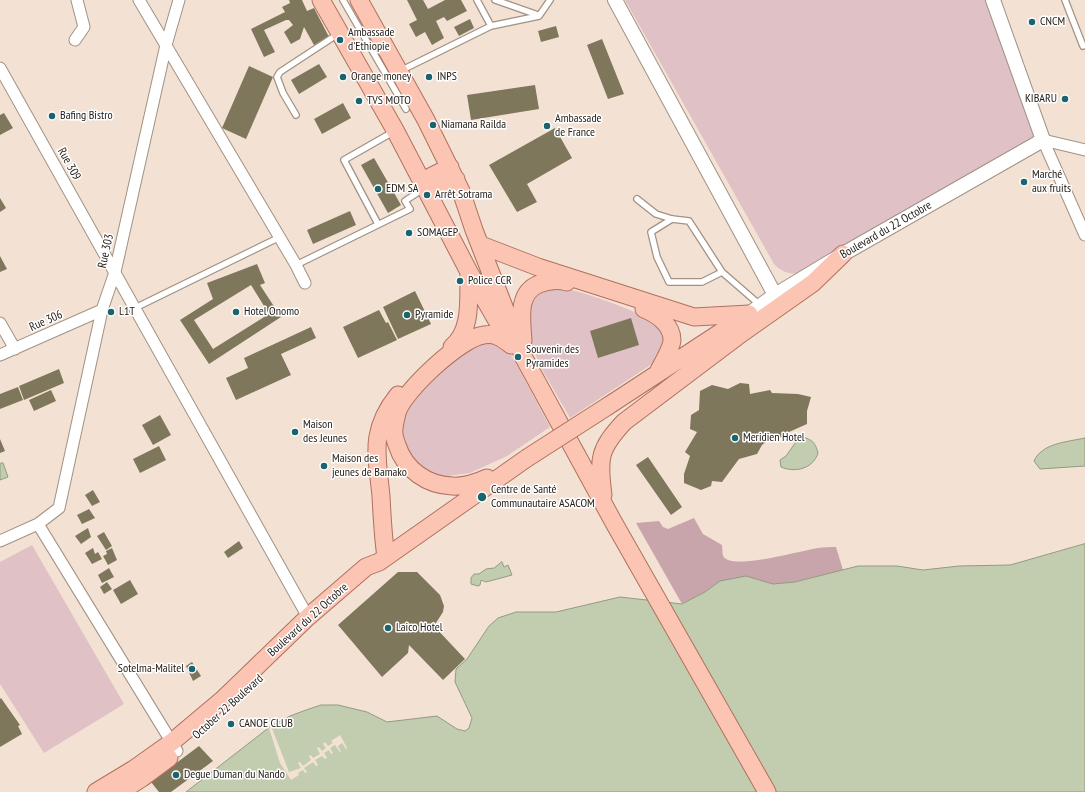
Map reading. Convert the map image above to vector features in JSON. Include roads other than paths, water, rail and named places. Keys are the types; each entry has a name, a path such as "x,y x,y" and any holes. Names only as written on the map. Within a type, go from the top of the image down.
{"main road":[{"path":"322,0 426,187 469,272 511,344"},
{"path":"359,0 453,173 524,358 611,518 766,792"},
{"path":"426,187 453,173"},
{"path":"481,245 538,267 694,318 755,310"},
{"path":"611,518 603,495 600,466 603,450 609,438 619,427 742,333 813,283 843,254"},
{"path":"383,560 375,452 380,426 388,408 405,386 454,346 463,334 468,314 469,272"},
{"path":"524,358 522,312 526,294 531,287 548,281 559,280 602,293 648,310 661,318 670,329 672,341 657,374"},
{"name":"Boulevard du 22 Octobre","path":"96,792 175,747 308,617 366,567 383,560 527,458 755,310"},
{"path":"524,358 511,344 498,335 484,334 467,340 432,368 408,393 398,411 394,434 399,450 409,468 421,478 437,484 453,486 470,485 488,478 527,458"},
{"name":"October 22 Boulevard","path":"120,792 142,778 175,747 230,708 372,574 383,560"}],"street":[{"path":"76,0 84,27 76,40"},
{"path":"139,0 280,237 305,283"},
{"name":"Rue 303","path":"38,524 59,508 102,310 115,272 166,44 179,0"},
{"path":"615,0 775,295"},
{"path":"993,0 1043,140 1085,235"},
{"name":"Rue 309","path":"0,68 308,617"},
{"path":"1043,140 1085,150"},
{"name":"Boulevard du 22 Octobre","path":"755,310 775,295 843,254 1043,140"},
{"name":"Rue 306","path":"0,355 102,310"},
{"path":"0,323 15,349"},
{"path":"0,541 38,524 175,747"}],"lane":[{"path":"343,0 406,109"},
{"path":"477,0 491,26"},
{"path":"495,0 539,16"},
{"path":"398,72 491,26 539,16 550,0"},
{"path":"1065,0 1083,46"},
{"path":"296,115 283,93 277,78 280,72 340,33"},
{"path":"378,224 344,160 395,130"},
{"path":"296,265 410,209 405,201 426,187"},
{"path":"637,199 656,214 672,219 689,221 722,272 755,310"},
{"path":"672,219 651,232 657,257 669,282 702,282 722,272"},
{"path":"135,308 280,237"}],"place":[{"name":"CNCM","path":"1032,22"},
{"name":"Ambassade d'Ethiopie","path":"340,40"},
{"name":"Orange money","path":"343,77"},
{"name":"INPS","path":"429,77"},
{"name":"KIBARU","path":"1065,99"},
{"name":"TVS MOTO","path":"359,101"},
{"name":"Bafing Bistro","path":"52,116"},
{"name":"Niamana Railda","path":"433,125"},
{"name":"Ambassade de France","path":"547,126"},
{"name":"Marché aux fruits","path":"1024,182"},
{"name":"EDM SA","path":"378,189"},
{"name":"Arrêt Sotrama","path":"427,195"},
{"name":"SOMAGEP","path":"409,233"},
{"name":"Police CCR","path":"460,281"},
{"name":"L1T","path":"111,312"},
{"name":"Hotel Onomo","path":"236,312"},
{"name":"Pyramide","path":"407,315"},
{"name":"Souvenir des Pyramides","path":"518,357"},
{"name":"Maison des Jeunes","path":"295,432"},
{"name":"Meridien Hotel","path":"735,438"},
{"name":"Maison des jeunes de Bamako","path":"324,466"},
{"name":"Centre de Santé Communautaire ASACOM","path":"482,497"},
{"name":"Laico Hotel","path":"388,628"},
{"name":"Sotelma-Malitel","path":"192,669"},
{"name":"CANOE CLUB","path":"231,724"},
{"name":"Degue Duman du Nando","path":"176,775"}]}
